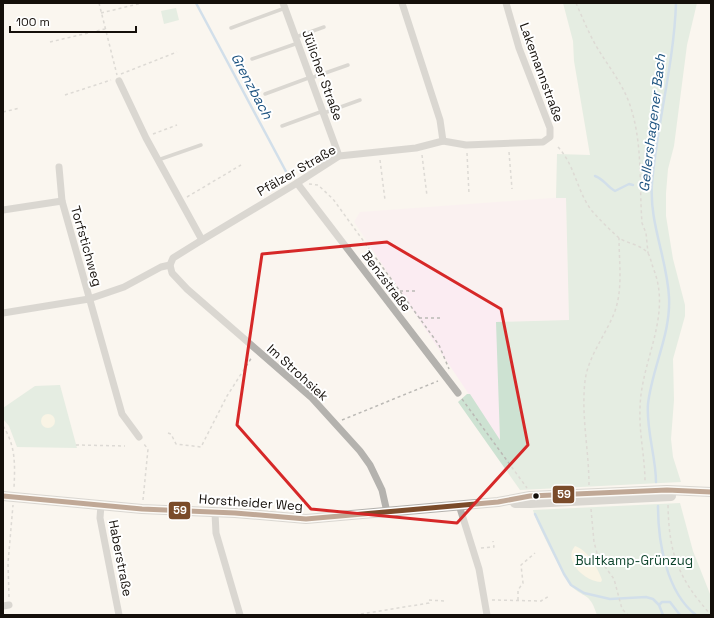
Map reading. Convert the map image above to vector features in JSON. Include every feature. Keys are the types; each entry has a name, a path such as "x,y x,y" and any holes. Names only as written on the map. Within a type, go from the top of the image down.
{"street":[{"path":"402,3 440,120 443,141"},
{"name":"Lakemannstraße","path":"443,141 466,145 509,144 543,142 550,137 551,133 519,48 506,3"},
{"name":"Jülicher Straße","path":"284,6 339,156"},
{"path":"118,79 145,137 202,240"},
{"name":"Pfälzer Straße","path":"3,313 89,299 124,287 160,267 170,265 173,258 339,156 421,147 443,141"},
{"name":"Torfstichweg","path":"59,167 62,200 89,299"},
{"name":"Benzstraße","path":"297,183 458,393"},
{"name":"Torfstichweg","path":"3,210 62,200"},
{"name":"Im Strohsiek","path":"170,265 172,273 188,289 311,397 360,450 370,465 382,490 387,512"},
{"path":"89,299 122,414 138,437"},
{"name":"Horstheider Weg","path":"498,502 530,504 648,491 711,492"},
{"name":"Horstheider Weg","path":"3,496 142,509 215,513 235,512 306,519 498,502 530,496 668,497 696,492"},
{"name":"Haberstraße","path":"101,505 100,518 120,615"},
{"path":"459,505 480,569 487,615"},
{"path":"215,513 216,533 240,615"}],"lane":[{"path":"231,28 284,6"},
{"path":"252,59 324,27"},
{"path":"265,94 348,65"},
{"path":"282,126 360,100"},
{"path":"158,160 201,145"}],"path":[{"path":"99,3 118,79"},
{"path":"101,13 142,3"},
{"path":"576,3 596,45 620,83 634,120 640,156 642,223 647,238 648,254 658,287 660,308 656,334 642,391 640,409 645,459 645,483 648,491"},
{"path":"50,42 105,29"},
{"path":"65,95 118,79 122,73 177,52"},
{"path":"3,112 20,108"},
{"path":"145,137 177,125"},
{"path":"509,144 512,190"},
{"path":"466,145 470,194"},
{"path":"421,147 427,196"},
{"path":"558,147 565,154 586,202 597,216 619,238 631,243 648,254"},
{"path":"379,152 385,200"},
{"path":"181,201 241,165"},
{"path":"297,183 318,185 333,198 418,318 439,345 449,368 448,380 334,423"},
{"path":"619,238 620,274 615,310 604,336 591,359 585,381 585,422 594,542 598,557 614,579 622,609 628,615"},
{"path":"400,291 416,291"},
{"path":"418,318 443,318"},
{"path":"168,433 171,434 176,444 201,447 227,396 256,350"},
{"path":"458,393 526,487 530,496"},
{"path":"3,426 11,440 16,463 6,606"},
{"path":"138,437 148,449 142,509"},
{"path":"76,446 125,446"},
{"path":"668,497 669,534 675,561 692,594 711,615"},
{"path":"473,549 494,547 493,541"},
{"path":"518,600 518,590 522,583 521,565 535,552"},
{"path":"485,600 540,601 549,596"},
{"path":"355,615 429,603 429,600 444,601"}],"highlighted area":[{"path":"387,242 501,309 528,445 457,523 311,509 237,425 262,254"}],"shaded area":[{"path":"566,197 569,320 500,441 354,222 360,212"}],"green space":[{"path":"563,3 697,3 687,45 674,146 668,169 666,193 666,216 673,259 685,305 685,316 673,359 674,400 671,439 673,457 681,482 520,490 458,402 467,394 470,394 500,440 496,322 569,320 566,198 556,198 557,154 590,155 574,61 573,41"},
{"path":"176,8 179,20 164,24 161,11"},
{"path":"60,385 77,448 17,447 9,426 3,419 3,408 35,386"},
{"name":"Bultkamp-Grünzug","path":"680,503 693,551 710,594 711,615 597,615 590,600 572,587 557,562 533,510"}],"sand":[{"path":"48,414 53,416 55,421 53,426 48,428 43,426 41,421 43,416"},
{"path":"575,546 584,551 592,560 602,580 601,582 595,581 583,575 578,570 571,558"}],"waterway":[{"name":"Grenzbach","path":"196,3 290,179"},
{"name":"Gellershagener Bach","path":"656,482 656,473 648,424 648,404 653,377 667,324 669,297 668,283 653,212 652,183 654,161 669,71 675,26 676,3"},
{"path":"595,176 615,191 629,184 633,185"},
{"name":"Gellershagener Bach","path":"658,506 658,520 662,550 671,580 677,593 696,615"},
{"name":"Grenzbach","path":"535,514 564,574 571,585 584,593 610,599 646,597 653,599 659,605 663,615"},
{"path":"659,605 662,602 670,602 680,615"}],"transit line":[{"name":"59","path":"3,496 142,509 235,513 306,519 498,502 530,496 667,490 711,492"}]}
